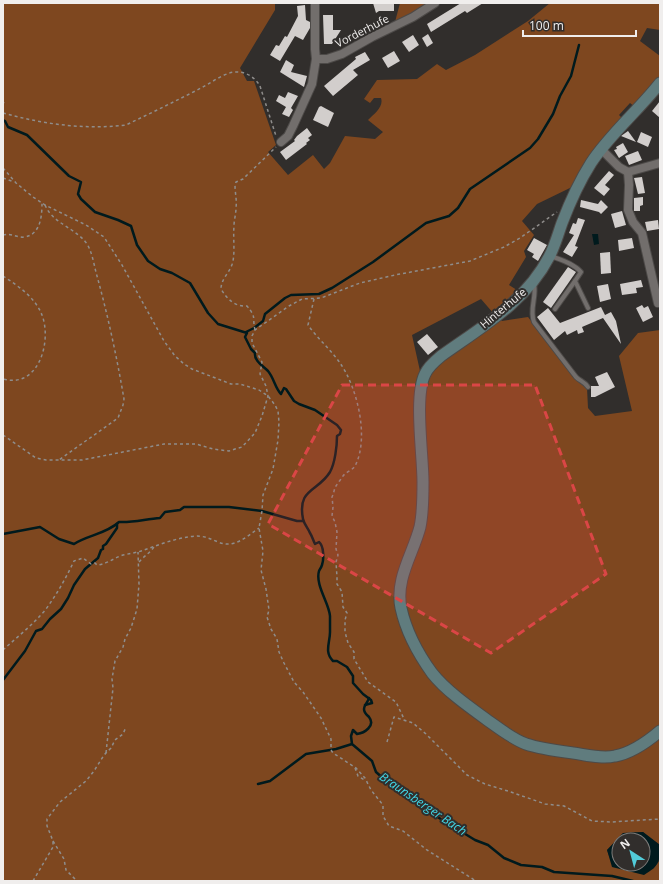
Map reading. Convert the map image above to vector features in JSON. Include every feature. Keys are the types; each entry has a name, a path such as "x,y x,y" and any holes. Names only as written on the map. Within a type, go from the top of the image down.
{"street":[{"path":"281,142 288,136 312,84 316,59 315,3"},
{"name":"Vorderhufe","path":"316,59 327,59 342,54 372,37 408,20 435,3"},
{"name":"Hinterhufe","path":"660,83 601,149 583,176 569,206 550,256 533,281 511,305 441,356 425,373 420,390 423,482 422,514 415,543 402,579 400,594 401,609 408,628 422,658 433,674 487,720 518,740 536,746 572,753 606,757 624,754 660,732"},
{"path":"601,149 619,167 628,172 660,163"},
{"path":"628,172 630,185 628,210 633,222 642,233 658,303"}],"lane":[{"path":"550,256 558,258 581,272 555,308"},
{"path":"533,281 535,288 532,316 534,322 576,377 588,387"},
{"path":"575,281 588,308"}],"path":[{"path":"3,113 49,124 86,127 126,126 214,80 233,72 248,74 257,80 276,137 281,142 243,179 236,182 233,262 221,284 221,289 230,300 240,307 247,306 251,311 254,316 255,330"},
{"path":"3,168 16,183 33,197 45,205 86,225 104,237 122,265 164,341 175,356 184,364 192,369 231,384 240,384 249,387 268,396 272,400 278,411 279,422 273,469 263,495 259,528 263,551 261,570 269,610 267,617 277,639 279,652 294,682 303,692 320,718 331,739 331,750 360,772 371,790 381,801 383,816 389,826 403,831 427,850 476,881"},
{"path":"3,178 16,183"},
{"path":"3,235 9,234 24,237 33,233 40,224 42,203"},
{"path":"45,205 48,212 58,222 83,240 91,253 104,299 124,399 118,418 59,460"},
{"path":"3,435 36,458 46,460 82,460 164,444 196,444 213,449 228,450 242,447 255,433 268,396 266,386 260,374 262,362 252,343 252,336 255,330 302,299 314,299 360,284 395,275 470,261 510,244 562,208 569,206"},
{"path":"3,276 22,288 34,301 42,314 46,328 44,352 33,372 21,380 3,380"},
{"path":"314,299 308,326 340,363 356,398 360,417 360,452 356,465 344,474 340,482 336,485 335,492 332,497 332,516 335,522 336,549 338,555 336,562 336,577 342,592 343,607 347,613 345,620 345,632 348,644 354,652 354,659 368,682 396,702 405,721"},
{"path":"3,650 29,627 45,610 62,586 74,561 82,558 91,564 104,564 122,555 197,536 221,543 231,544 242,541 259,528"},
{"path":"139,562 149,554 155,546"},
{"path":"106,753 112,679 115,661 123,647 137,609 139,584 138,552"},
{"path":"387,742 394,717 413,723 467,775 485,784 545,804 564,806 592,821 611,822 660,819"},
{"path":"77,881 66,870 64,859 53,841 47,826 47,819 60,802 86,781 111,748 115,740 123,734 126,727"},
{"path":"355,767 358,776 366,781"},
{"path":"33,881 53,847 53,841"}],"highlighted area":[{"path":"342,385 535,385 606,574 491,653 268,524"}],"shaded area":[{"path":"3,3 275,3 275,10 240,68 247,81 254,81 276,145 268,152 288,175 313,155 324,169 330,163 345,136 375,139 383,132 368,120 380,107 382,101 381,98 374,98 370,103 364,99 377,80 417,79 437,64 446,70 475,55 528,21 550,3 660,3 660,30 647,28 640,41 660,56 660,77 635,107 630,103 619,115 623,119 572,187 537,204 522,221 534,235 524,251 526,257 509,285 520,292 494,314 502,321 528,317 576,379 587,388 588,408 595,416 632,411 619,356 638,333 660,330 660,845 651,838 651,832 611,832 611,846 607,850 611,861 611,872 651,872 651,869 653,869 660,860 660,881 3,880","holes":["481,299 494,314 420,371 412,335"]},
{"path":"400,3 431,3 395,22"}],"water":[{"path":"592,234 598,234 599,244 594,245"},
{"path":"651,838 660,845 659,860 651,870"},
{"path":"611,846 611,864 607,850"},
{"path":"632,872 648,872 644,875"}],"building":[{"path":"373,3 394,3 394,11 379,11 376,13"},
{"path":"461,3 483,3 467,13 465,11 431,32 427,24"},
{"path":"305,5 306,20 310,22 310,28 303,40 295,36 280,61 270,55 276,45 279,46 285,36 287,37 298,16 297,6"},
{"path":"323,15 333,15 333,30 341,30 332,44 324,44"},
{"path":"428,34 433,43 427,47 422,38"},
{"path":"413,35 419,45 409,52 402,42"},
{"path":"394,51 400,61 388,68 382,58"},
{"path":"365,52 370,60 353,70 358,75 333,96 324,86 356,59 355,57"},
{"path":"286,60 294,65 291,72 307,76 304,87 280,72"},
{"path":"288,92 298,96 291,108 293,110 289,117 282,114 286,107 276,101 279,95 285,98"},
{"path":"660,101 660,118 652,111"},
{"path":"321,106 334,113 328,127 313,120 319,107"},
{"path":"307,128 312,135 308,138 310,140 286,160 280,152 295,141 294,140 297,136"},
{"path":"628,131 636,142 621,136"},
{"path":"641,132 652,137 648,147 637,142"},
{"path":"623,143 628,152 619,158 614,150"},
{"path":"638,151 642,160 629,165 625,156"},
{"path":"609,171 614,175 605,185 610,189 604,196 594,188"},
{"path":"642,177 645,193 638,194 634,178"},
{"path":"643,197 643,205 640,206 640,211 634,211 634,198"},
{"path":"581,200 598,204 601,200 608,207 601,214 599,212 580,207"},
{"path":"622,211 626,225 615,228 611,214"},
{"path":"578,218 585,220 575,246 578,247 572,257 563,252 574,235 569,233 573,223 576,224"},
{"path":"658,220 659,229 647,231 645,222"},
{"path":"534,238 547,245 538,261 532,257 534,254 527,250"},
{"path":"632,238 634,248 619,251 618,240"},
{"path":"610,252 611,273 601,274 600,253"},
{"path":"568,267 576,272 551,308 543,302"},
{"path":"641,280 643,287 636,288 637,293 622,295 620,284"},
{"path":"608,284 611,299 600,302 597,286"},
{"path":"642,305 644,308 648,306 653,317 643,322 636,308"},
{"path":"601,307 605,315 611,312 616,321 621,344 603,318 582,327 584,332 578,334 577,330 567,335 565,331 554,340 537,317 548,308 560,323"},
{"path":"427,334 438,347 428,355 417,342"},
{"path":"607,372 615,387 595,397 591,397 591,386 599,386 595,377"}],"waterway":[{"path":"246,332 263,321 265,314 285,298 291,295 319,294 332,288 373,262 426,223 449,216 458,208 470,189 530,148 538,139 553,114 560,96 571,76 579,45"},
{"name":"Braunsberger Bach","path":"3,120 8,127 27,135 69,176 81,182 78,194 81,199 95,212 131,226 137,245 148,261 160,269 172,273 190,283 208,313 218,324 247,333 245,337 251,349 255,353 256,358 268,371 281,394 284,388 286,389 294,401 315,410 337,425 341,430 340,434 337,436 337,445 330,472 306,496 303,501 302,509 304,521 315,544 319,542 323,549 323,562 318,576 320,588 330,616 330,636 328,647 330,658 333,661 337,661 347,667 353,676 353,683 371,700 372,703 365,705"},
{"path":"3,534 40,527 59,539 74,544 85,538 103,532 119,522 160,518 165,512 180,510 184,507 229,507 262,511 297,521 303,521"},
{"path":"3,680 25,651 36,631 42,629 61,609 74,585 85,569 98,558 103,546 117,528 117,524"},
{"name":"Braunsberger Bach","path":"369,698 364,709 365,713 371,720 370,726 366,731 357,734 353,730 351,736 352,744 372,761 376,772 385,780 401,791 412,795 431,813 475,840 488,845 504,858 521,865 542,867 554,872 612,876 633,881"},
{"path":"258,784 270,781 306,754 336,749 352,744"}]}
